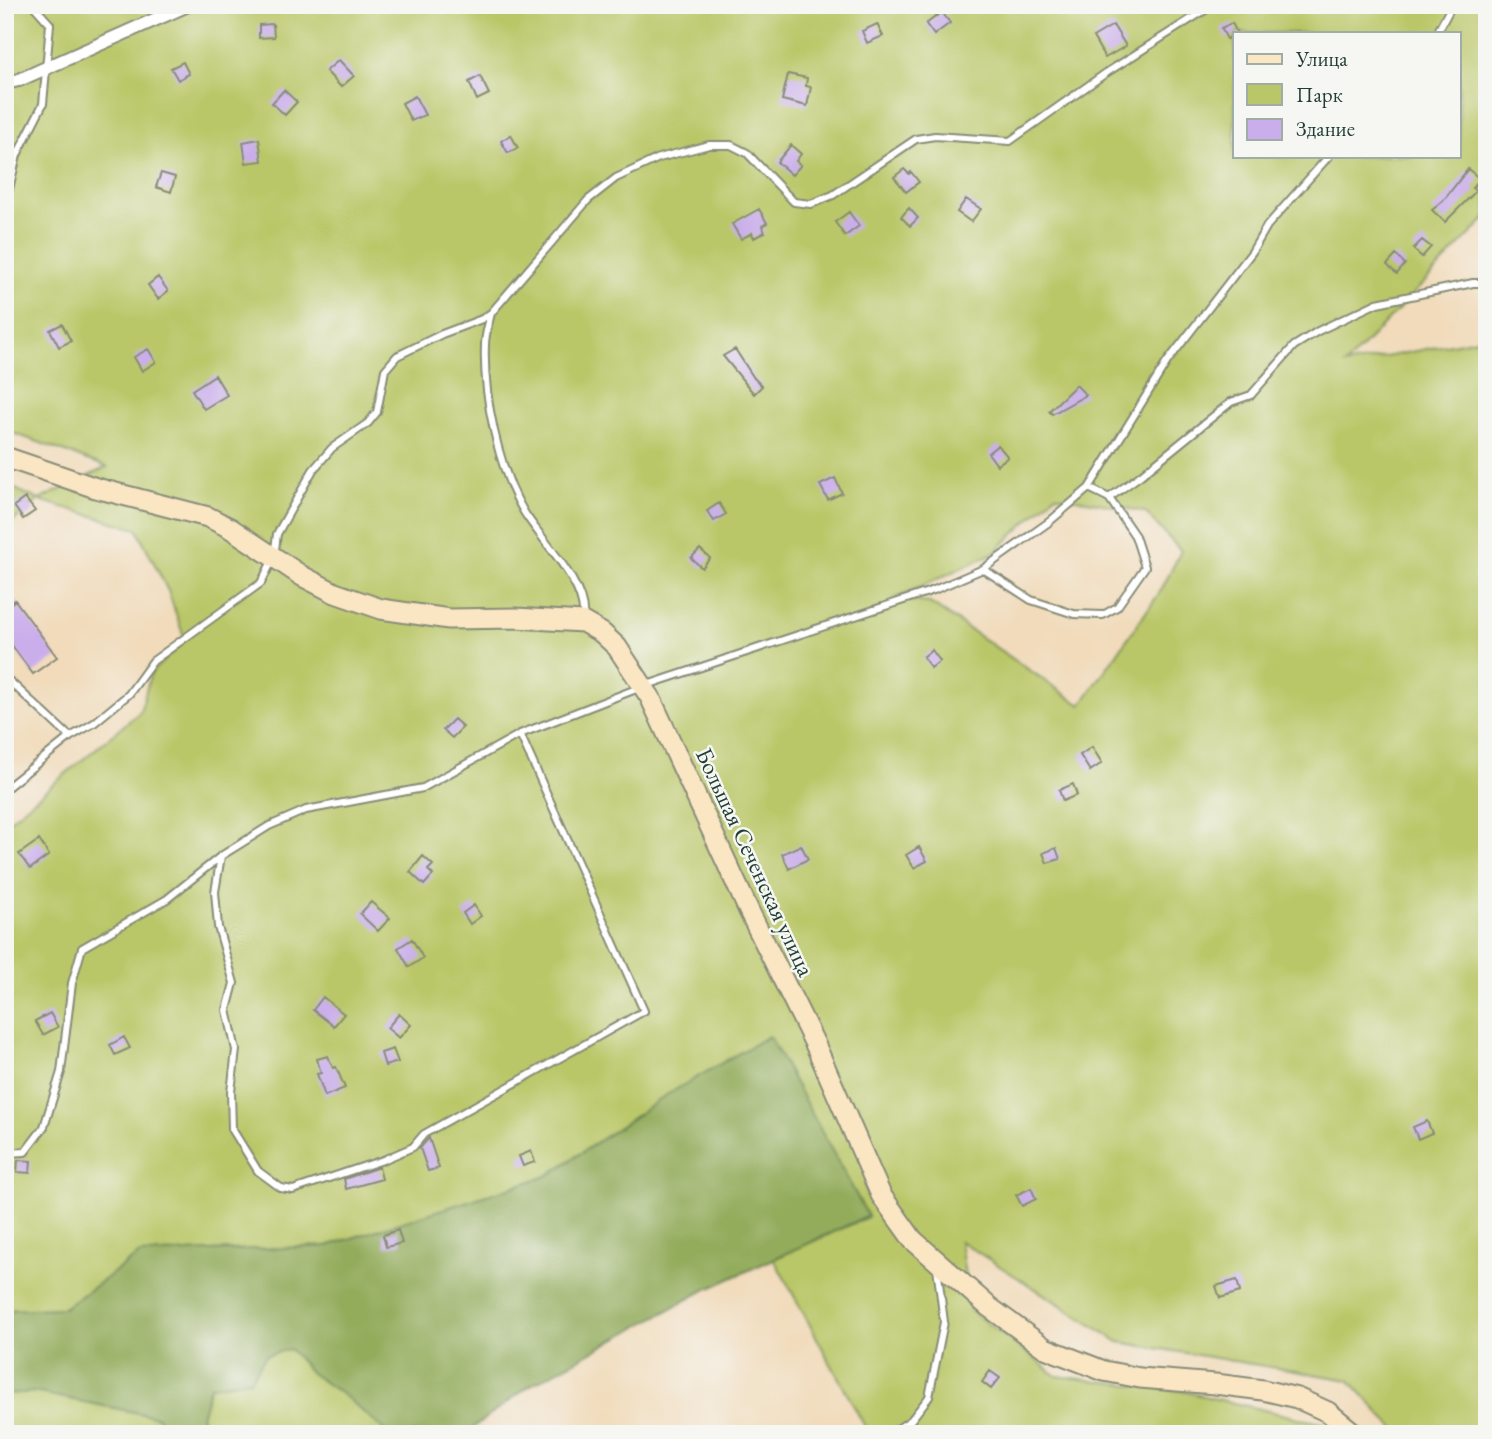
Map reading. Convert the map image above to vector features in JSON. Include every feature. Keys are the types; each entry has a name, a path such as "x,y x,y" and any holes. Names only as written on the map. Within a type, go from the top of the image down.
{"street":[{"path":"5,83 44,69 188,5"},
{"path":"5,457 77,482 208,517 230,528 302,576 335,593 382,610 449,619 516,618 583,622"},
{"name":"Большая Сеченская улица","path":"583,622 602,633 617,647 644,686 749,911 815,1044 881,1195 913,1240 1011,1325 1045,1348 1104,1371 1140,1378 1264,1390 1297,1398 1328,1412 1355,1434"}],"lane":[{"path":"5,206 17,155 43,104 50,24 33,5"},
{"path":"5,789 70,737 94,723 128,694 153,662 261,583 274,557 277,534 313,470 332,449 368,424 377,412 385,370 397,356 491,313 588,200 615,178 659,158 709,145 731,145 747,153 794,202 811,204 833,195 916,139 935,136 1010,141 1106,73 1213,5"},
{"path":"1438,32 1452,5"},
{"path":"5,1153 25,1152 44,1127 61,1072 72,983 82,948 167,899 221,856 268,827 306,810 423,788 520,734 644,686 934,590 983,569 1049,522 1089,488 1167,362 1252,252 1267,226 1327,158"},
{"path":"1109,498 1231,402 1251,394 1294,346 1318,331 1377,303 1473,283 1487,283"},
{"path":"491,313 485,342 486,369 497,447 506,477 524,512 573,581 584,609 583,622"},
{"path":"983,569 1031,600 1074,614 1103,615 1117,607 1145,567 1135,536 1109,498 1089,488"},
{"path":"5,677 70,737"},
{"path":"221,856 215,892 218,927 234,983 227,1010 236,1050 231,1092 232,1129 258,1171 281,1188 293,1190 383,1160 413,1147 424,1134 644,1011 520,734"},
{"path":"890,1434 911,1420 929,1397 944,1322 937,1262"}],"green space":[{"path":"5,5 1487,5 1487,217 1345,365 1487,337 1487,1434 1399,1434 1349,1380 1119,1342 960,1241 970,1310 1057,1376 1182,1391 1324,1424 1335,1434 869,1434 774,1259 868,1217 769,1036 668,1094 547,1176 327,1246 140,1254 64,1308 5,1310 5,824 140,712 151,673 185,640 168,591 137,529 39,500 107,467 5,430","holes":["1055,495 1145,512 1181,551 1162,589 1081,705 930,603 894,599 994,553"]},
{"path":"5,484 39,500 5,528"},
{"path":"769,1036 868,1216 701,1292 529,1386 465,1434 389,1434 346,1397 311,1373 290,1349 266,1355 250,1380 210,1386 201,1416 211,1434 166,1434 158,1417 35,1392 5,1394 5,1310 64,1308 140,1254 327,1246 547,1176 668,1094"},
{"path":"290,1349 311,1373 346,1397 389,1434 211,1434 201,1416 210,1386 250,1380 266,1355"},
{"path":"35,1392 158,1417 166,1434 5,1434 5,1394"}],"building":[{"path":"942,12 950,23 934,35 926,24"},
{"path":"1232,23 1236,32 1227,39 1221,28"},
{"path":"273,24 274,37 259,38 259,25"},
{"path":"877,24 883,36 867,43 862,31"},
{"path":"1113,25 1126,46 1105,58 1093,37"},
{"path":"339,60 354,76 341,87 326,71"},
{"path":"183,62 189,74 178,80 171,68"},
{"path":"788,74 807,78 806,86 811,87 807,106 782,100"},
{"path":"480,76 489,94 477,100 469,82"},
{"path":"284,90 297,102 285,115 272,103"},
{"path":"415,96 425,115 411,121 402,103"},
{"path":"511,135 518,148 508,153 501,141"},
{"path":"259,139 262,161 246,163 243,142"},
{"path":"791,145 801,154 796,161 801,165 792,175 777,162"},
{"path":"904,169 909,174 911,172 919,182 906,192 894,177"},
{"path":"1468,169 1480,179 1472,188 1476,191 1445,222 1432,210 1443,201"},
{"path":"161,173 175,177 171,192 156,187"},
{"path":"966,199 981,209 971,222 957,212"},
{"path":"909,208 918,218 910,226 901,217"},
{"path":"759,209 767,223 762,226 765,232 754,238 752,233 741,239 732,224"},
{"path":"849,212 859,226 845,236 835,222"},
{"path":"1422,240 1431,247 1422,257 1413,249"},
{"path":"1396,255 1405,264 1397,274 1387,265"},
{"path":"158,277 168,291 158,299 148,285"},
{"path":"62,324 71,341 59,347 50,330"},
{"path":"148,349 156,362 142,371 134,357"},
{"path":"735,349 762,386 754,394 723,356"},
{"path":"215,375 227,395 204,409 192,390"},
{"path":"1076,385 1086,395 1052,414 1049,411"},
{"path":"998,445 1008,457 997,465 988,453"},
{"path":"835,478 842,493 828,500 820,485"},
{"path":"25,498 35,511 23,519 14,506"},
{"path":"719,503 726,514 714,521 707,511"},
{"path":"700,549 710,558 702,568 691,558"},
{"path":"15,600 57,657 33,674 5,636 5,608"},
{"path":"932,650 940,661 931,668 923,657"},
{"path":"454,719 463,727 452,738 443,730"},
{"path":"1092,747 1102,763 1090,771 1080,755"},
{"path":"1073,784 1077,795 1063,801 1059,790"},
{"path":"39,840 49,855 30,869 19,854"},
{"path":"801,845 808,859 789,869 782,854"},
{"path":"919,847 927,861 914,868 906,855"},
{"path":"1056,848 1060,859 1047,863 1043,853"},
{"path":"423,856 433,865 428,870 433,875 424,885 410,872"},
{"path":"371,902 390,918 378,931 360,914"},
{"path":"474,905 481,916 470,924 463,913"},
{"path":"412,939 423,958 409,967 398,948"},
{"path":"323,997 344,1014 334,1026 313,1010"},
{"path":"50,1013 58,1027 43,1035 35,1021"},
{"path":"399,1014 411,1025 399,1038 387,1028"},
{"path":"124,1037 130,1048 115,1055 110,1045"},
{"path":"393,1049 398,1062 385,1066 381,1053"},
{"path":"328,1056 345,1088 325,1096 317,1074 321,1073 317,1059"},
{"path":"1427,1121 1432,1133 1418,1139 1413,1127"},
{"path":"429,1138 439,1168 428,1171 420,1148"},
{"path":"531,1151 535,1162 523,1166 519,1156"},
{"path":"18,1160 31,1161 30,1173 17,1172"},
{"path":"379,1167 382,1179 346,1189 344,1179"},
{"path":"1031,1188 1036,1199 1022,1206 1016,1195"},
{"path":"398,1230 402,1243 386,1247 383,1235"},
{"path":"1237,1280 1240,1292 1220,1298 1216,1286"},
{"path":"990,1371 1000,1378 991,1389 982,1382"}]}
